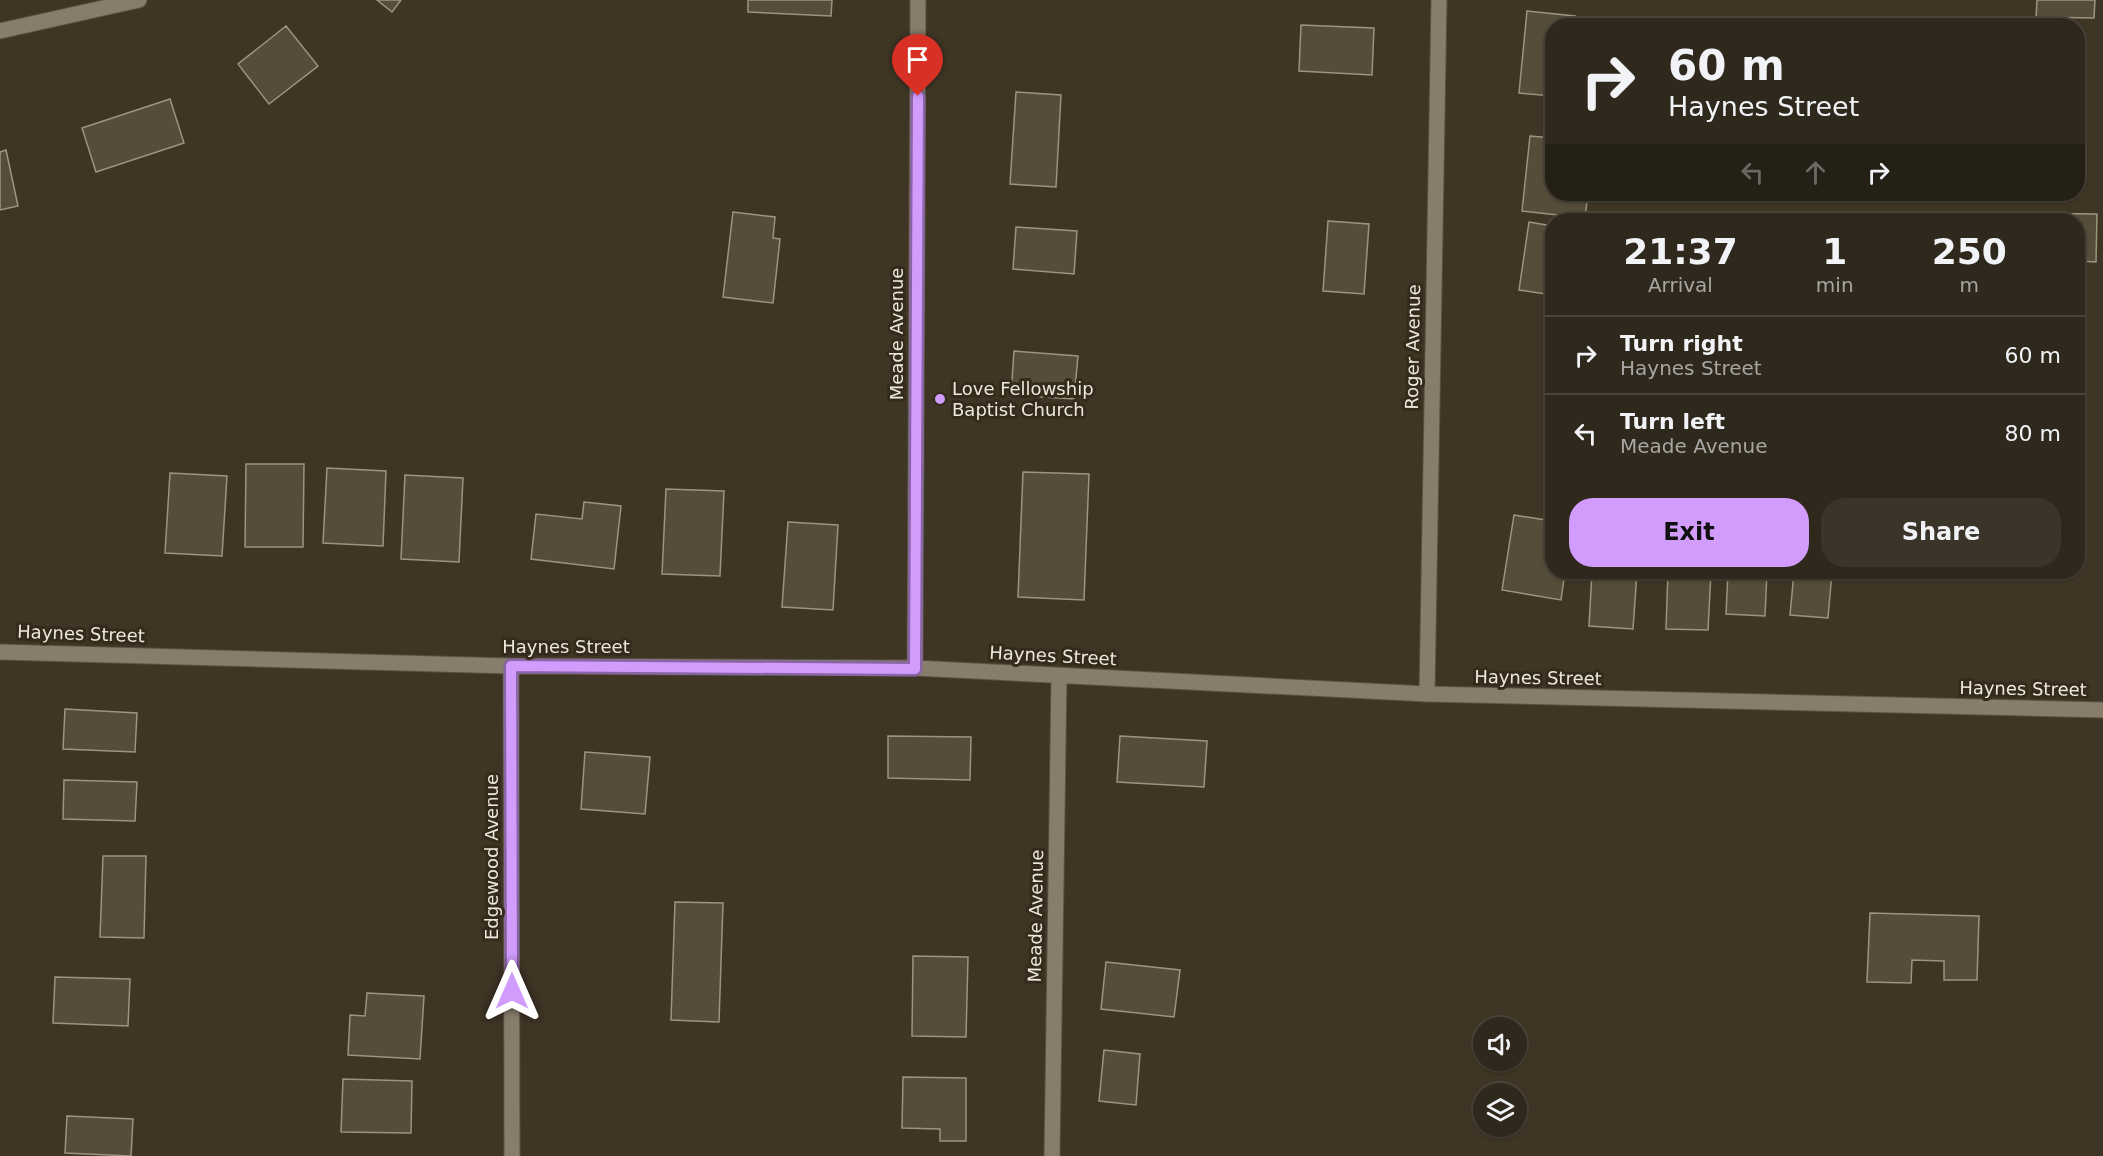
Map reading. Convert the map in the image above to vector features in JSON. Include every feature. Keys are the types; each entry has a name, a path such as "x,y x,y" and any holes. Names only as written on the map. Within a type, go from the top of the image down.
{"street":[{"path":"0,31 139,0"},
{"name":"Meade Avenue","path":"915,669 918,0"},
{"name":"Roger Avenue","path":"1427,694 1439,0"},
{"name":"Haynes Street","path":"0,652 511,666 915,669 1427,694 2103,710"},
{"name":"Edgewood Avenue","path":"511,666 512,1156"},
{"name":"Meade Avenue","path":"1052,1156 1059,676"}],"building":[{"path":"377,0 401,0 392,12"},
{"path":"748,0 832,0 831,16 748,12"},
{"path":"2037,0 2095,0 2094,18 2036,17"},
{"path":"1527,11 1575,16 1575,18 1545,18 1545,95 1519,93"},
{"path":"1301,25 1374,28 1372,75 1299,71"},
{"path":"286,26 318,66 269,104 238,64"},
{"path":"1016,92 1061,95 1056,187 1010,184"},
{"path":"170,99 184,143 96,172 82,128"},
{"path":"1530,136 1545,137 1545,201 1587,201 1586,213 1545,214 1522,211"},
{"path":"6,150 18,206 0,210 0,152"},
{"path":"733,212 775,217 773,238 780,239 773,303 723,297"},
{"path":"2085,214 2097,214 2096,262 2085,261"},
{"path":"1328,221 1369,224 1364,294 1323,291"},
{"path":"1529,222 1545,225 1545,294 1519,290"},
{"path":"1016,227 1077,231 1074,274 1013,269"},
{"path":"1014,351 1078,356 1074,399 1011,395"},
{"path":"246,464 304,464 303,547 245,547"},
{"path":"327,468 386,471 383,546 323,543"},
{"path":"1023,472 1089,474 1084,600 1018,597"},
{"path":"170,473 227,476 222,556 165,553"},
{"path":"405,475 463,478 459,562 401,559"},
{"path":"666,489 724,491 720,576 662,574"},
{"path":"584,502 621,506 614,569 531,559 536,514 582,519"},
{"path":"1514,515 1545,520 1545,579 1564,579 1561,600 1502,590"},
{"path":"788,522 838,525 833,610 782,607"},
{"path":"1592,579 1637,579 1633,629 1589,626"},
{"path":"1668,579 1711,579 1708,630 1666,629"},
{"path":"1728,579 1767,579 1765,616 1726,614"},
{"path":"1793,579 1831,579 1828,618 1790,615"},
{"path":"65,709 137,713 135,752 63,749"},
{"path":"888,736 971,737 970,780 888,778"},
{"path":"1120,736 1207,741 1204,787 1117,782"},
{"path":"585,752 650,757 645,814 581,809"},
{"path":"64,780 137,782 135,821 63,819"},
{"path":"103,856 146,856 144,938 100,937"},
{"path":"675,902 723,903 719,1022 671,1020"},
{"path":"1870,913 1979,916 1977,980 1944,980 1944,961 1912,960 1911,983 1867,982"},
{"path":"913,956 968,957 966,1037 912,1036"},
{"path":"1106,962 1180,970 1174,1017 1101,1009"},
{"path":"55,977 130,979 128,1026 53,1023"},
{"path":"367,993 424,996 420,1059 348,1055 350,1015 365,1016"},
{"path":"1104,1050 1140,1054 1136,1105 1099,1101"},
{"path":"903,1077 966,1078 966,1141 940,1141 940,1129 902,1128"},
{"path":"343,1079 412,1081 411,1133 341,1132"},
{"path":"67,1116 133,1119 131,1156 65,1153"}],"place":[{"name":"Love Fellowship Baptist Church","path":"940,399"}],"route":[{"path":"512,991 511,666 915,669 918,96"}]}
